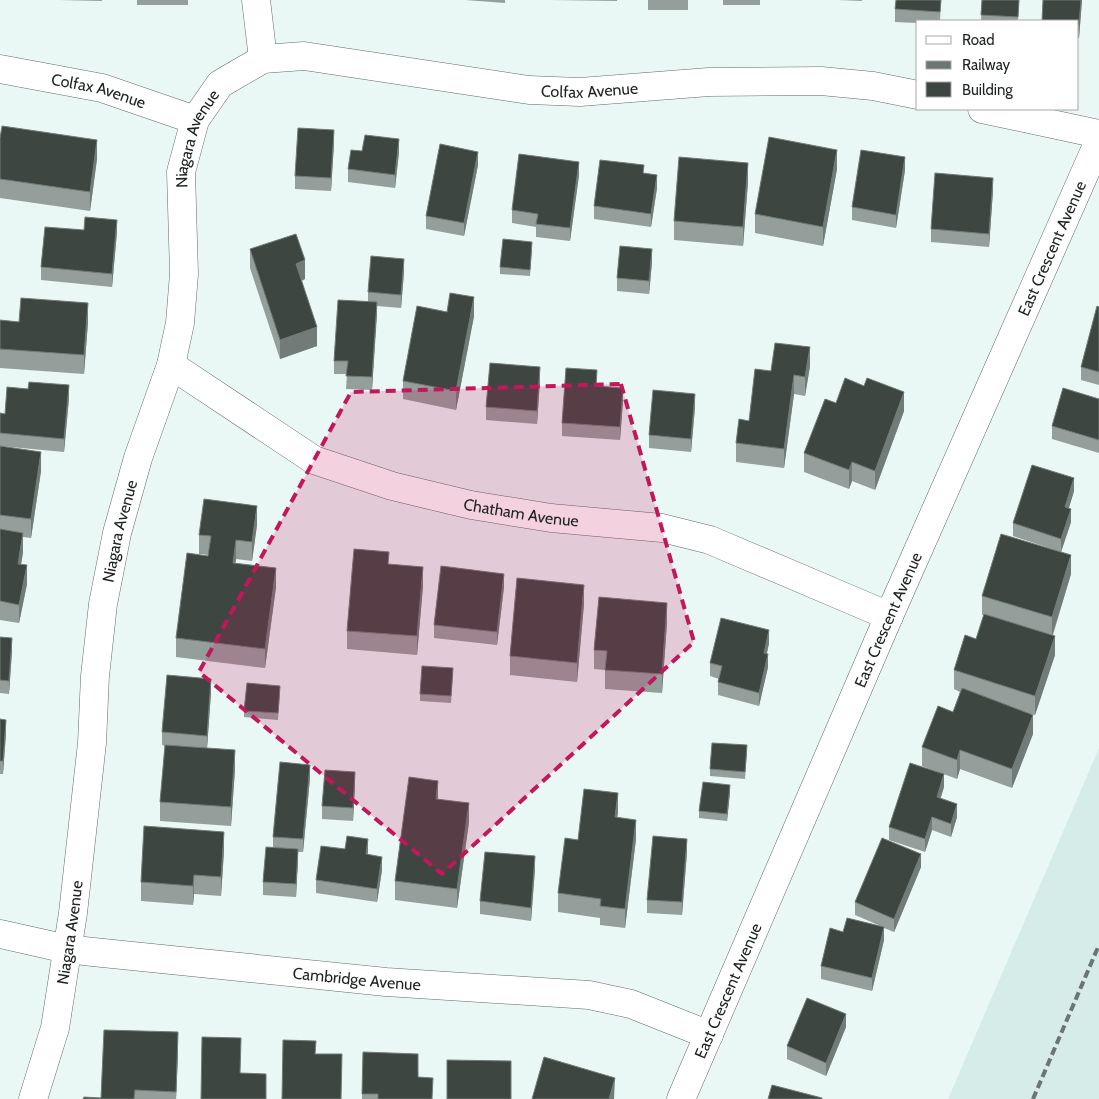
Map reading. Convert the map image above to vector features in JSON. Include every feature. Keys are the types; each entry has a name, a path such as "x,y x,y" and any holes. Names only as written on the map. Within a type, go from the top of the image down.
{"street":[{"path":"256,0 264,59"},
{"name":"Colfax Avenue","path":"264,59 304,56 538,90 580,92 709,82 822,81 873,86 916,95"},
{"name":"Niagara Avenue","path":"33,1099 55,1028 67,949 91,753 95,676 103,604 117,533 138,458 171,365 180,323 184,274 181,172 195,120 220,84 264,59"},
{"name":"Colfax Avenue","path":"0,69 102,88 195,120"},
{"path":"987,110 1099,134"},
{"name":"East Crescent Avenue","path":"681,1099 889,616 1099,142"},
{"name":"Chatham Avenue","path":"171,365 314,460 392,486 472,505 551,518 662,528 710,540 889,616"},
{"name":"Cambridge Avenue","path":"0,934 67,949 386,982 590,995 631,1004 709,1035"}],"highlighted area":[{"path":"621,384 694,642 442,874 199,672 351,392"}],"shaded area":[{"path":"1099,748 1099,1099 948,1099"}],"building":[{"path":"896,0 941,0 940,12 895,9"},
{"path":"982,0 1019,0 1018,17 981,15"},
{"path":"1043,0 1081,0 1079,25 1079,20 1042,20"},
{"path":"2,126 97,140 90,192 0,179 0,138"},
{"path":"298,128 334,130 331,178 295,176"},
{"path":"365,135 399,139 395,175 348,169 351,150 362,151"},
{"path":"769,137 837,150 823,227 755,214"},
{"path":"440,144 478,152 464,223 426,216"},
{"path":"861,150 905,157 896,215 852,207"},
{"path":"519,154 579,162 570,228 536,224 538,214 512,210"},
{"path":"679,157 748,163 743,227 674,221"},
{"path":"600,160 644,165 643,173 657,175 651,214 594,206"},
{"path":"935,173 993,178 989,234 931,229"},
{"path":"85,217 117,220 112,274 41,267 45,227 84,230"},
{"path":"296,234 305,260 296,264 317,327 280,340 250,249"},
{"path":"503,239 532,242 530,270 500,267"},
{"path":"620,246 652,249 649,281 617,278"},
{"path":"371,256 404,259 401,295 368,292"},
{"path":"450,293 474,297 456,391 403,381 417,306 447,312"},
{"path":"21,298 88,303 84,355 0,349 0,320 19,322"},
{"path":"338,300 377,302 372,377 346,376 348,361 334,361"},
{"path":"1097,306 1099,307 1099,372 1081,367"},
{"path":"775,343 810,347 805,377 794,375 784,449 736,443 739,419 749,421 755,369 771,371"},
{"path":"490,363 540,367 537,411 486,407"},
{"path":"566,368 597,370 596,386 623,388 620,427 562,423"},
{"path":"845,378 864,386 867,378 904,392 875,471 852,462 849,470 804,453 825,399 836,403"},
{"path":"29,382 69,385 64,439 0,433 0,413 5,414 7,387 28,389"},
{"path":"1063,388 1099,399 1099,440 1052,426"},
{"path":"653,390 695,394 691,439 649,435"},
{"path":"0,446 41,452 31,519 0,515"},
{"path":"1032,465 1074,478 1065,507 1071,509 1061,539 1013,523"},
{"path":"204,499 257,506 252,542 236,540 233,563 276,568 265,649 176,638 187,553 208,556 211,536 199,535"},
{"path":"0,529 23,533 18,564 27,565 19,605 0,601"},
{"path":"1001,534 1071,555 1052,617 982,596"},
{"path":"354,549 389,552 388,564 423,567 417,636 347,631"},
{"path":"441,566 504,574 497,632 434,625"},
{"path":"517,578 584,585 577,663 510,656"},
{"path":"599,597 667,603 662,674 605,670 607,651 594,650"},
{"path":"984,614 1055,636 1035,696 954,670 965,635 976,639"},
{"path":"721,618 769,630 764,653 768,654 759,693 718,682 722,666 710,663"},
{"path":"0,637 12,638 9,681 0,680"},
{"path":"422,666 453,668 451,696 420,694"},
{"path":"167,675 211,679 207,736 162,732"},
{"path":"247,683 280,686 278,713 244,711"},
{"path":"962,688 1033,715 1012,769 960,750 957,760 922,747 938,706 953,712"},
{"path":"0,719 6,720 3,761 0,761"},
{"path":"712,743 747,745 745,772 710,769"},
{"path":"165,745 235,750 231,807 160,802"},
{"path":"280,762 310,765 303,839 273,837"},
{"path":"910,763 944,774 937,797 957,804 951,824 932,817 925,839 889,827"},
{"path":"325,770 355,772 353,808 322,806"},
{"path":"409,777 438,781 436,799 469,803 457,889 395,881"},
{"path":"703,782 730,785 727,814 699,811"},
{"path":"584,789 618,793 615,817 636,820 625,909 600,906 601,899 558,893 565,838 578,840"},
{"path":"144,826 224,832 221,877 194,875 193,886 141,882"},
{"path":"347,836 368,839 366,854 382,857 377,889 316,880 321,846 345,849"},
{"path":"653,836 687,839 682,902 647,900"},
{"path":"882,838 921,854 894,919 855,902"},
{"path":"266,847 298,849 296,884 263,882"},
{"path":"485,852 535,856 531,908 480,901"},
{"path":"847,918 884,927 872,978 821,966 830,928 843,932"},
{"path":"807,998 846,1014 826,1063 787,1046"},
{"path":"104,1030 178,1032 176,1092 135,1090 134,1099 83,1099 84,1097 101,1098"},
{"path":"202,1037 241,1038 240,1073 266,1074 266,1099 201,1099"},
{"path":"283,1040 316,1041 315,1054 342,1054 341,1099 282,1099"},
{"path":"363,1052 418,1054 418,1077 433,1078 432,1099 378,1099 378,1094 362,1094"},
{"path":"544,1057 615,1078 609,1099 532,1099"},
{"path":"447,1060 511,1061 511,1099 447,1099"},
{"path":"772,1085 822,1098 822,1099 768,1099"}],"railway":[{"path":"1033,1099 1099,945"}]}
